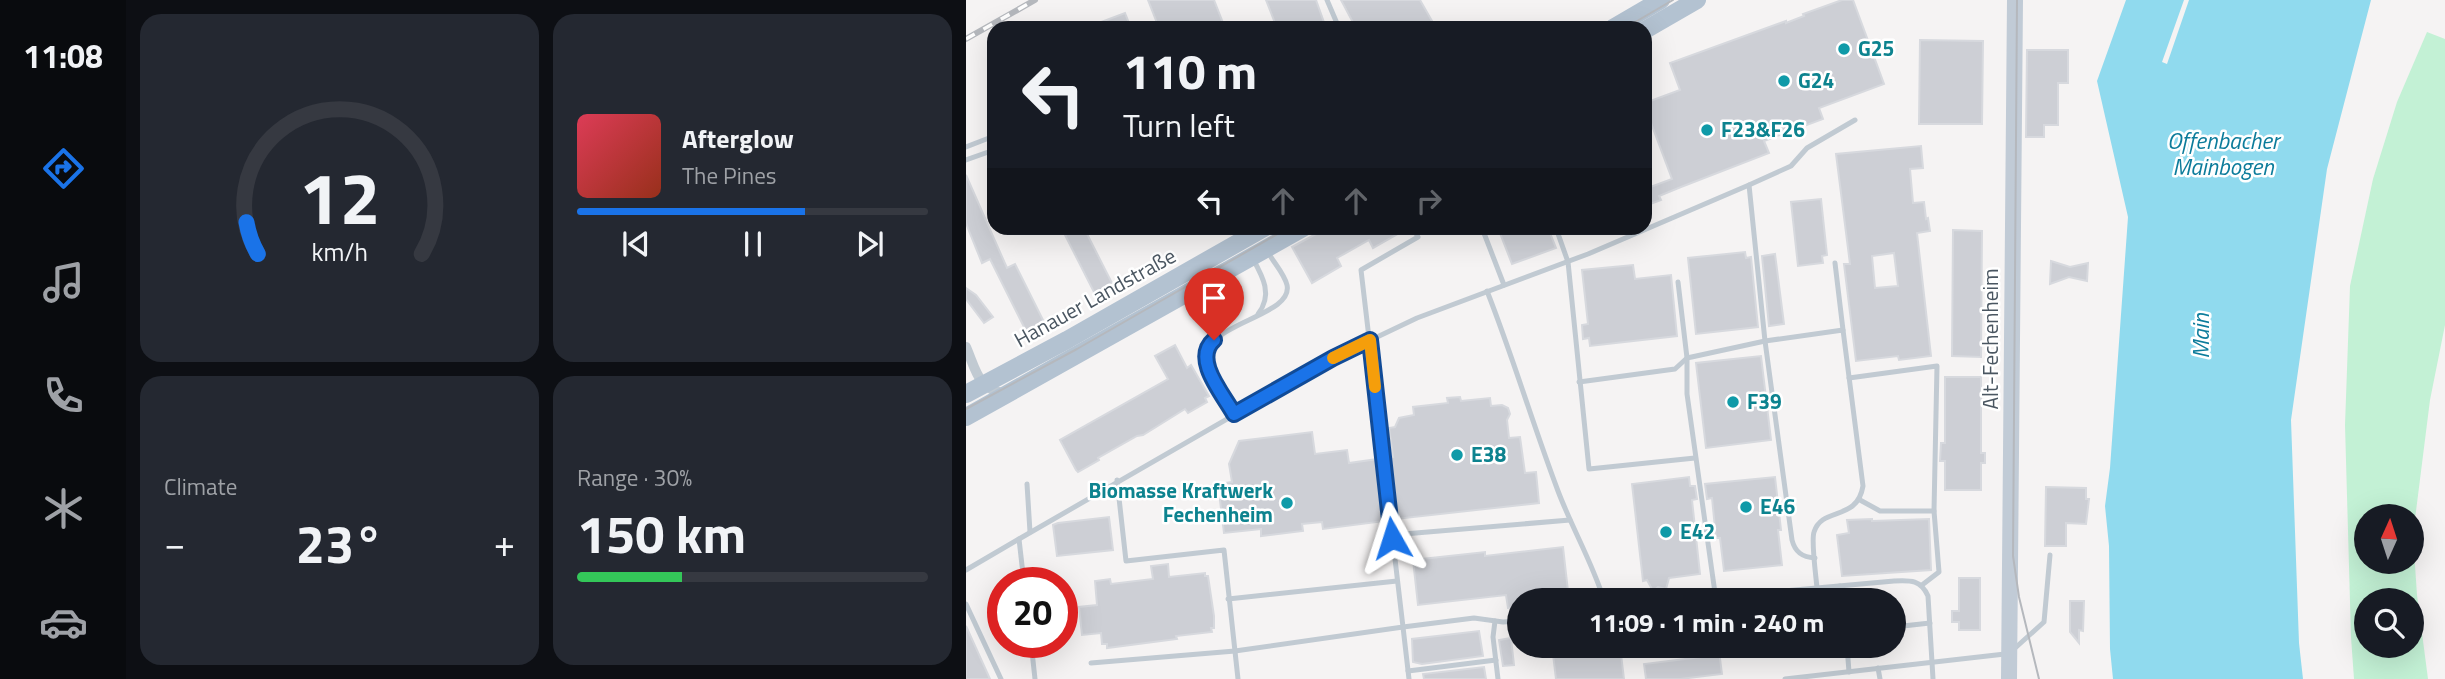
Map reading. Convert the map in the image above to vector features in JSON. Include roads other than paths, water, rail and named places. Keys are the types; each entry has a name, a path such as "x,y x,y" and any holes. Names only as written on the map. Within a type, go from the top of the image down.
{"main road":[{"path":"1625,21 1661,0"},
{"path":"1652,26 1696,0"},
{"name":"Hanauer Landstraße","path":"966,394 1251,235"},
{"name":"Hanauer Landstraße","path":"966,417 1291,235"}],"street":[{"name":"Alt-Fechenheim","path":"2009,679 2015,0"},
{"path":"966,348 983,385 999,392 1016,391"}],"lane":[{"path":"1327,0 1336,21"},
{"path":"1652,226 1791,166 1807,148 1855,120"},
{"path":"966,147 987,139"},
{"path":"966,160 987,152"},
{"path":"1749,185 1765,341 1792,540 1794,549 1800,554 1815,558"},
{"path":"1409,679 1361,270 1418,237 1417,235"},
{"path":"1485,235 1504,285"},
{"path":"1558,235 1568,262 1589,469 1695,458"},
{"path":"966,570 1117,480 1333,358 1417,318 1568,262 1631,235"},
{"path":"1234,414 1208,366 1206,353 1214,340 1282,301 1287,285 1259,253"},
{"path":"1256,316 1265,302 1266,293 1259,253"},
{"path":"1817,587 1813,533 1818,525 1850,509 1860,500 1863,486 1835,263"},
{"path":"1678,282 1687,358 1687,394 1713,588"},
{"path":"1487,291 1570,520 1600,588"},
{"path":"1579,383 1675,369 1687,358 1765,341 1843,330"},
{"path":"1849,378 1937,366 1934,511 1939,572 1923,585"},
{"path":"1117,480 1126,561 1224,550 1238,679"},
{"path":"1027,484 1030,532"},
{"path":"1860,500 1880,511 1934,511"},
{"path":"1392,535 1570,520"},
{"path":"1019,539 1022,567"},
{"path":"1785,679 2009,653 2045,622 2050,555"},
{"path":"1808,588 1908,580 1923,585 1928,596 1933,679"},
{"path":"1228,599 1397,581"},
{"path":"966,604 1000,679"},
{"path":"1091,663 1235,651 1475,618 1507,621"},
{"path":"1494,621 1498,679"},
{"path":"1906,626 1930,623"},
{"path":"1033,658 1035,679"},
{"path":"1848,658 1849,672"},
{"path":"1408,671 1496,660"},
{"path":"1878,668 1880,679"}],"water":[{"name":"Offenbacher Mainbogen","path":"2126,0 2184,0 2162,62 2167,64 2189,0 2371,0 2327,169 2291,420 2299,643 2303,679 2113,679 2109,546 2105,506 2128,217 2097,81"}],"tram line":[{"path":"1637,21 1673,0"},
{"path":"2017,0 2013,556 2019,597 2039,679"},
{"path":"966,409 1276,235"}],"railway":[{"path":"998,21 1035,0"},
{"path":"966,39 987,27"}],"place":[{"name":"G25","path":"1844,49"},
{"name":"G24","path":"1784,81"},
{"name":"F23&F26","path":"1707,130"},
{"name":"F39","path":"1733,402"},
{"name":"E38","path":"1457,455"},
{"name":"Biomasse Kraftwerk Fechenheim","path":"1287,503"},
{"name":"E46","path":"1746,507"},
{"name":"E42","path":"1666,532"}],"water label":[{"name":"Main","path":"2201,336"}]}
